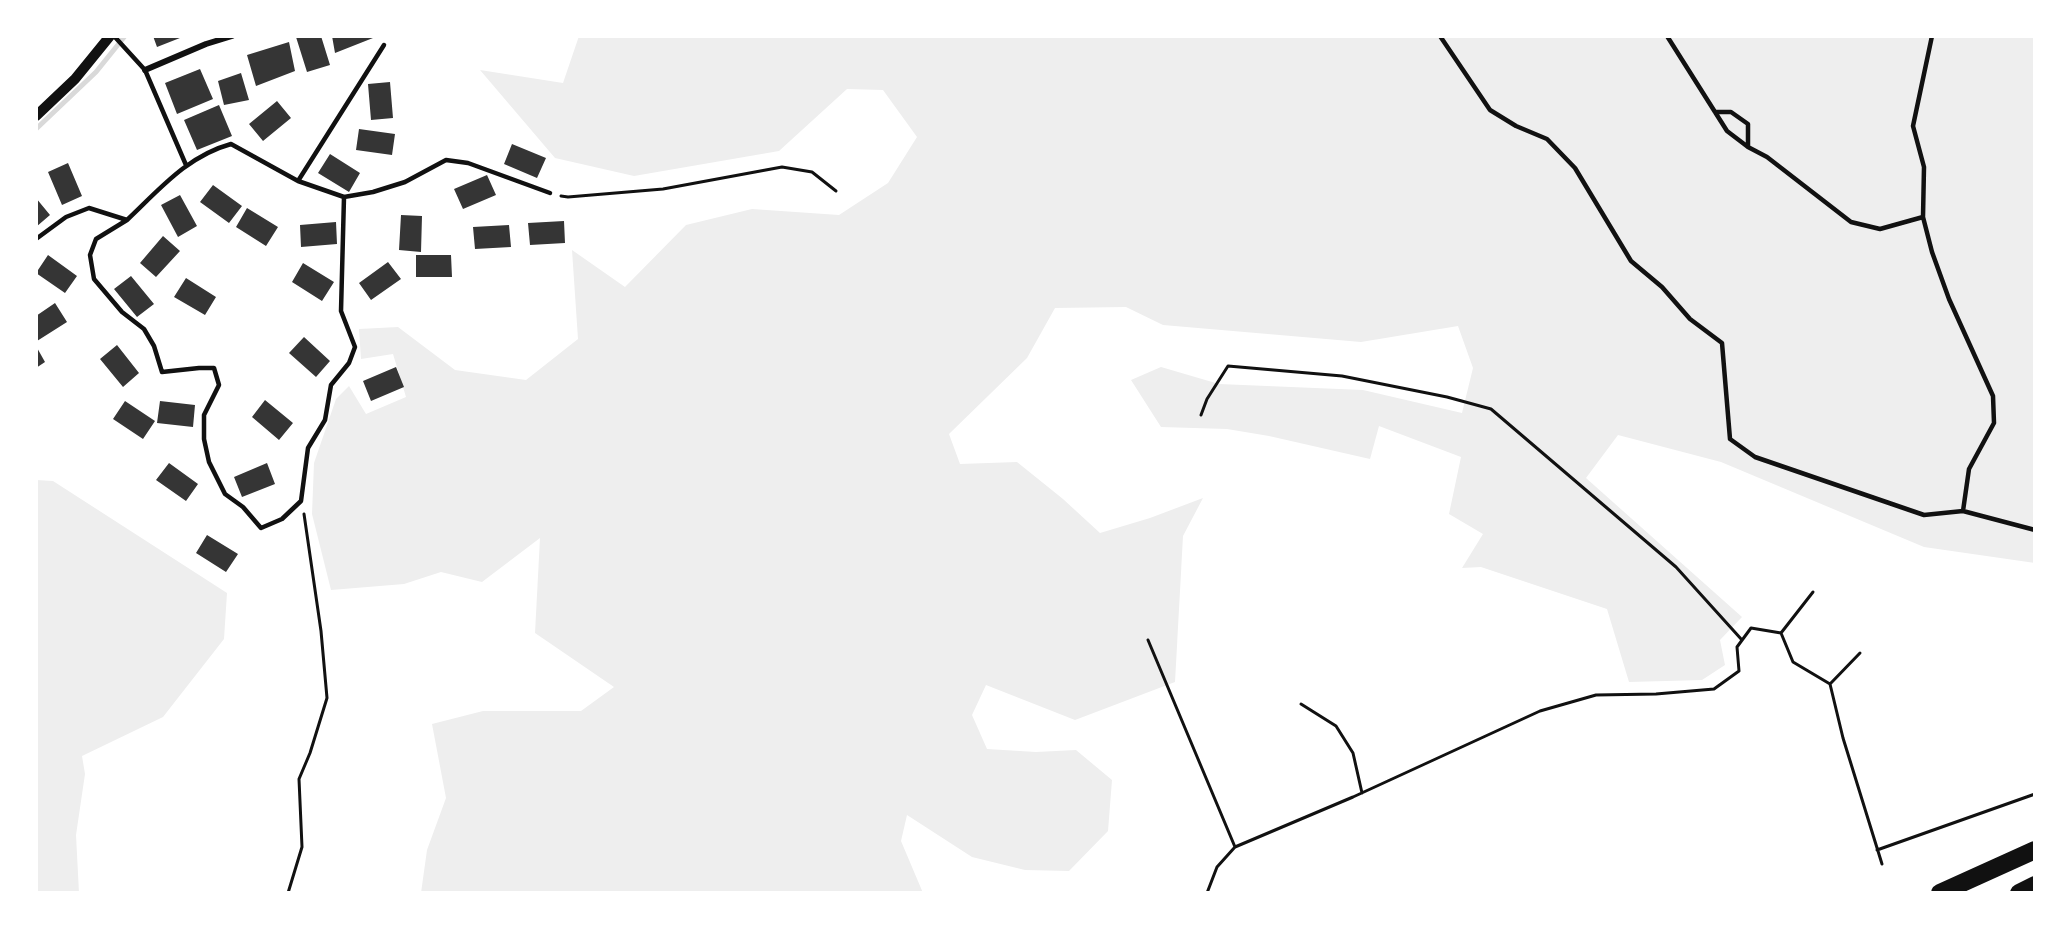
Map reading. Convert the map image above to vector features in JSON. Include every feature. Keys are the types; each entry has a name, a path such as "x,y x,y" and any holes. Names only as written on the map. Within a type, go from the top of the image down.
{"highway":[{"path":"1940,893 2035,850"},
{"path":"2019,893 2035,885"}],"street":[{"path":"36,116 75,79 112,36"},
{"path":"145,70 206,44 232,36"}],"lane":[{"path":"112,36 145,70 186,165"},
{"path":"1440,36 1491,110 1516,126 1547,139 1575,168 1631,261 1662,287 1690,319 1722,343 1730,439 1755,457 1924,515 1963,511 2035,530"},
{"path":"1667,36 1726,131 1748,147 1767,156 1851,222 1880,229 1923,217"},
{"path":"1932,36 1913,126 1924,167 1923,217 1932,252 1949,299 1993,396 1994,423 1969,469 1963,511"},
{"path":"298,181 384,45"},
{"path":"1714,112 1731,112 1748,124 1748,147"},
{"path":"344,196 341,311 355,346 349,363 331,385 325,420 308,448 301,500 282,519 261,528 243,507 225,494 209,462 204,439 204,415 219,385 214,368 162,372 154,346 144,329 122,312 94,279 90,255 96,239 127,220 186,165 212,149 231,144 298,181 344,196 373,192 405,182 446,160 468,163 550,193"},
{"path":"36,238 66,217 89,208 127,220"}],"path":[{"path":"550,193 568,197 663,189 782,167 812,172 836,191"},
{"path":"1201,415 1207,399 1228,366 1342,376 1447,397 1491,409 1676,567 1742,640"},
{"path":"288,893 302,847 299,779 310,753 327,698 321,631 301,500"},
{"path":"1781,633 1813,592"},
{"path":"1207,893 1217,867 1234,847 1362,793 1540,711 1596,695 1656,694 1714,689 1739,671 1737,647 1751,628 1781,633"},
{"path":"1781,633 1793,662 1830,684 1843,738 1882,864"},
{"path":"1148,640 1234,847"},
{"path":"1830,684 1860,653"},
{"path":"1301,704 1336,726 1353,753 1362,793"},
{"path":"1877,850 2035,794"}],"shaded area":[{"path":"579,36 2035,36 2035,563 1924,547 1721,462 1618,435 1586,478 1742,617 1720,640 1725,665 1702,680 1629,682 1607,609 1481,567 1462,568 1483,534 1449,514 1461,457 1379,426 1370,459 1227,429 1161,427 1131,380 1161,367 1219,384 1363,390 1462,413 1473,368 1458,326 1361,342 1163,325 1126,307 1055,308 1027,358 949,434 960,464 1017,462 1100,533 1150,518 1203,498 1183,536 1175,682 1075,720 986,685 972,715 987,749 1036,752 1076,750 1112,780 1108,831 1069,871 1025,870 972,857 907,815 901,841 923,893 421,893 427,850 446,798 432,724 483,711 581,711 614,687 535,633 540,538 482,582 441,572 404,584 331,590 312,514 314,463 336,399 349,386 366,414 406,397 393,354 361,359 359,329 398,327 455,370 526,380 578,339 572,250 625,287 686,225 752,209 839,215 888,183 917,137 883,90 847,89 779,151 634,176 555,158 480,70 563,83"},
{"path":"36,480 53,481 227,593 224,639 163,717 82,756 85,774 76,835 79,893 36,893"}],"building":[{"path":"153,36 185,36 157,47"},
{"path":"321,36 330,65 307,72 296,37"},
{"path":"332,36 372,36 373,38 335,53"},
{"path":"289,42 295,71 256,86 247,55"},
{"path":"200,69 213,99 177,114 165,83"},
{"path":"241,73 249,100 224,105 218,81"},
{"path":"390,82 393,118 371,120 368,84"},
{"path":"277,101 291,118 263,141 249,124"},
{"path":"219,105 232,136 197,150 184,120"},
{"path":"359,129 395,134 392,155 356,150"},
{"path":"512,144 546,158 537,178 504,164"},
{"path":"330,154 360,173 349,192 318,173"},
{"path":"68,163 82,196 62,205 48,172"},
{"path":"487,175 496,195 463,209 454,189"},
{"path":"213,185 242,206 229,223 200,202"},
{"path":"180,195 197,226 178,237 161,205"},
{"path":"36,198 50,215 36,227"},
{"path":"247,208 278,227 266,246 236,227"},
{"path":"401,215 422,216 421,252 399,250"},
{"path":"564,221 565,243 530,245 528,223"},
{"path":"336,222 337,244 301,247 300,225"},
{"path":"509,225 511,247 475,249 473,227"},
{"path":"163,236 180,251 156,277 140,263"},
{"path":"48,255 77,276 65,293 36,273"},
{"path":"416,255 451,255 452,277 416,277"},
{"path":"388,262 401,279 371,300 359,283"},
{"path":"303,263 334,282 322,301 292,282"},
{"path":"131,276 154,304 137,317 114,289"},
{"path":"186,278 216,297 205,315 174,297"},
{"path":"55,303 67,322 37,341 36,316"},
{"path":"304,337 330,361 316,377 289,353"},
{"path":"117,345 139,373 123,387 100,359"},
{"path":"36,346 45,362 36,368"},
{"path":"396,367 404,387 371,401 363,381"},
{"path":"265,400 293,423 279,440 252,417"},
{"path":"125,401 155,421 143,439 113,419"},
{"path":"160,401 195,405 193,427 157,423"},
{"path":"169,463 198,484 186,501 156,480"},
{"path":"267,463 275,484 242,497 234,477"},
{"path":"207,535 238,554 226,572 196,553"}],"waterway":[{"path":"36,129 96,72 125,36"}]}
